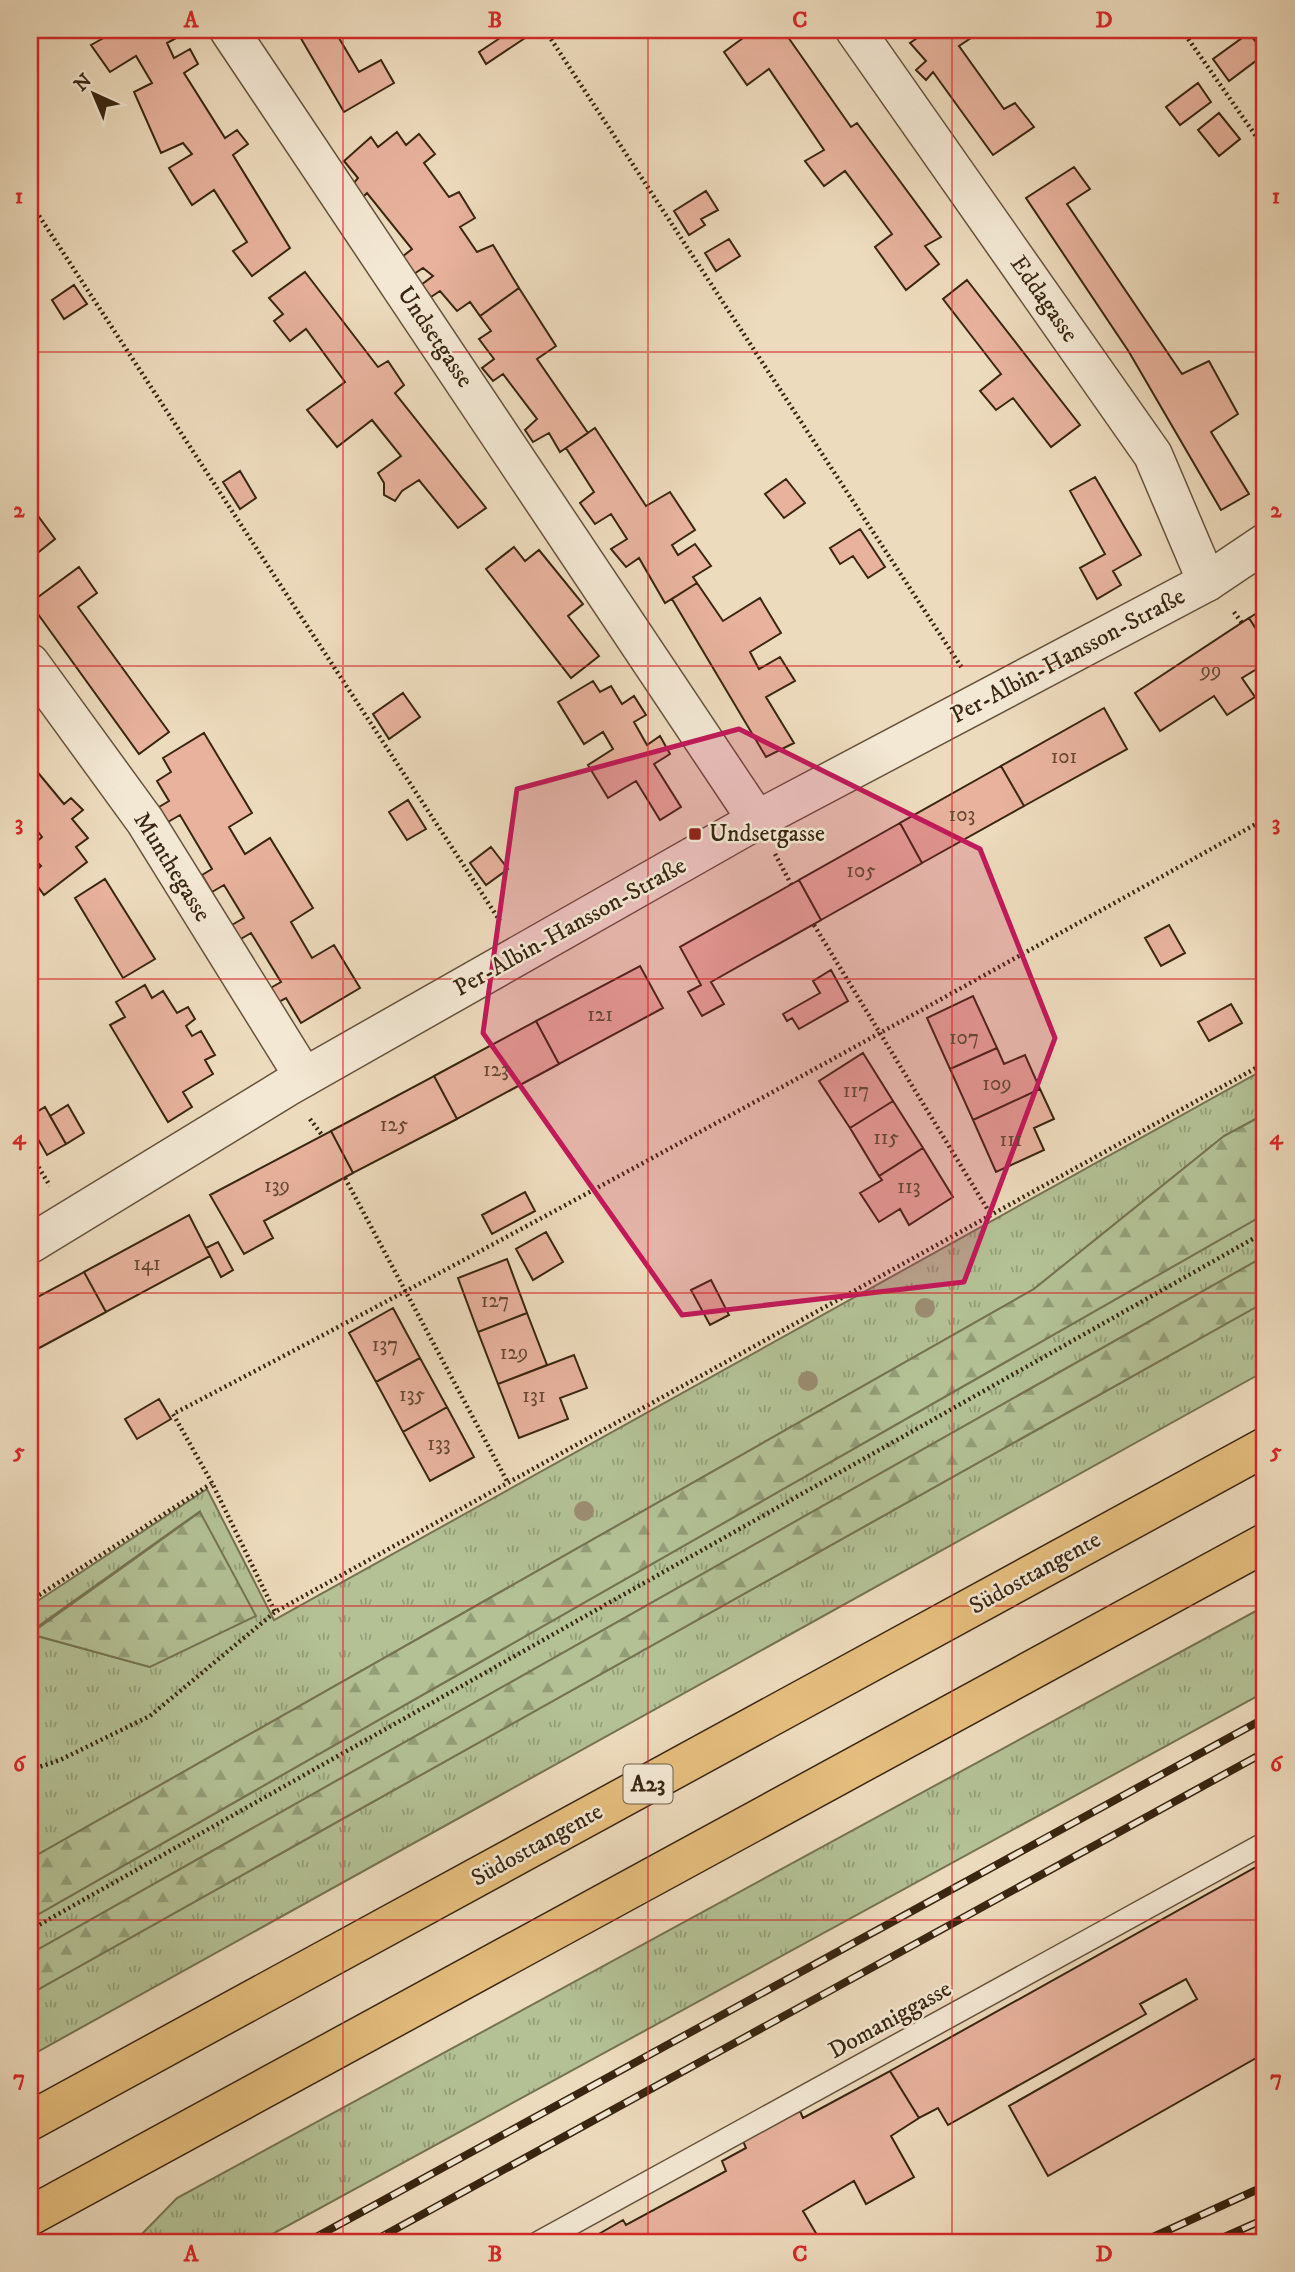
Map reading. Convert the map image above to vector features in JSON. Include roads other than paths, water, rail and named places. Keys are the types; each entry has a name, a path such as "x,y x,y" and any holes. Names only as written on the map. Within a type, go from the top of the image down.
{"highway":[{"name":"Südosttangente","path":"30,2121 1265,1447"},
{"path":"30,2216 1265,1543"}],"street":[{"name":"Undsetgasse","path":"229,30 757,820"},
{"name":"Eddagasse","path":"855,30 1153,455 1207,582"},
{"name":"Per-Albin-Hansson-Straße","path":"30,1244 304,1077 757,820 1207,582 1265,543"},
{"name":"Munthegasse","path":"30,663 145,821 304,1077"}],"lane":[{"name":"Domaniggasse","path":"540,2242 1265,1843"}],"railway":[{"path":"307,2242 1265,1718"},
{"path":"372,2242 1265,1752"},
{"path":"1142,2242 1265,2186"},
{"path":"1213,2242 1265,2219"}],"place":[{"name":"Undsetgasse","path":"695,834"}]}
